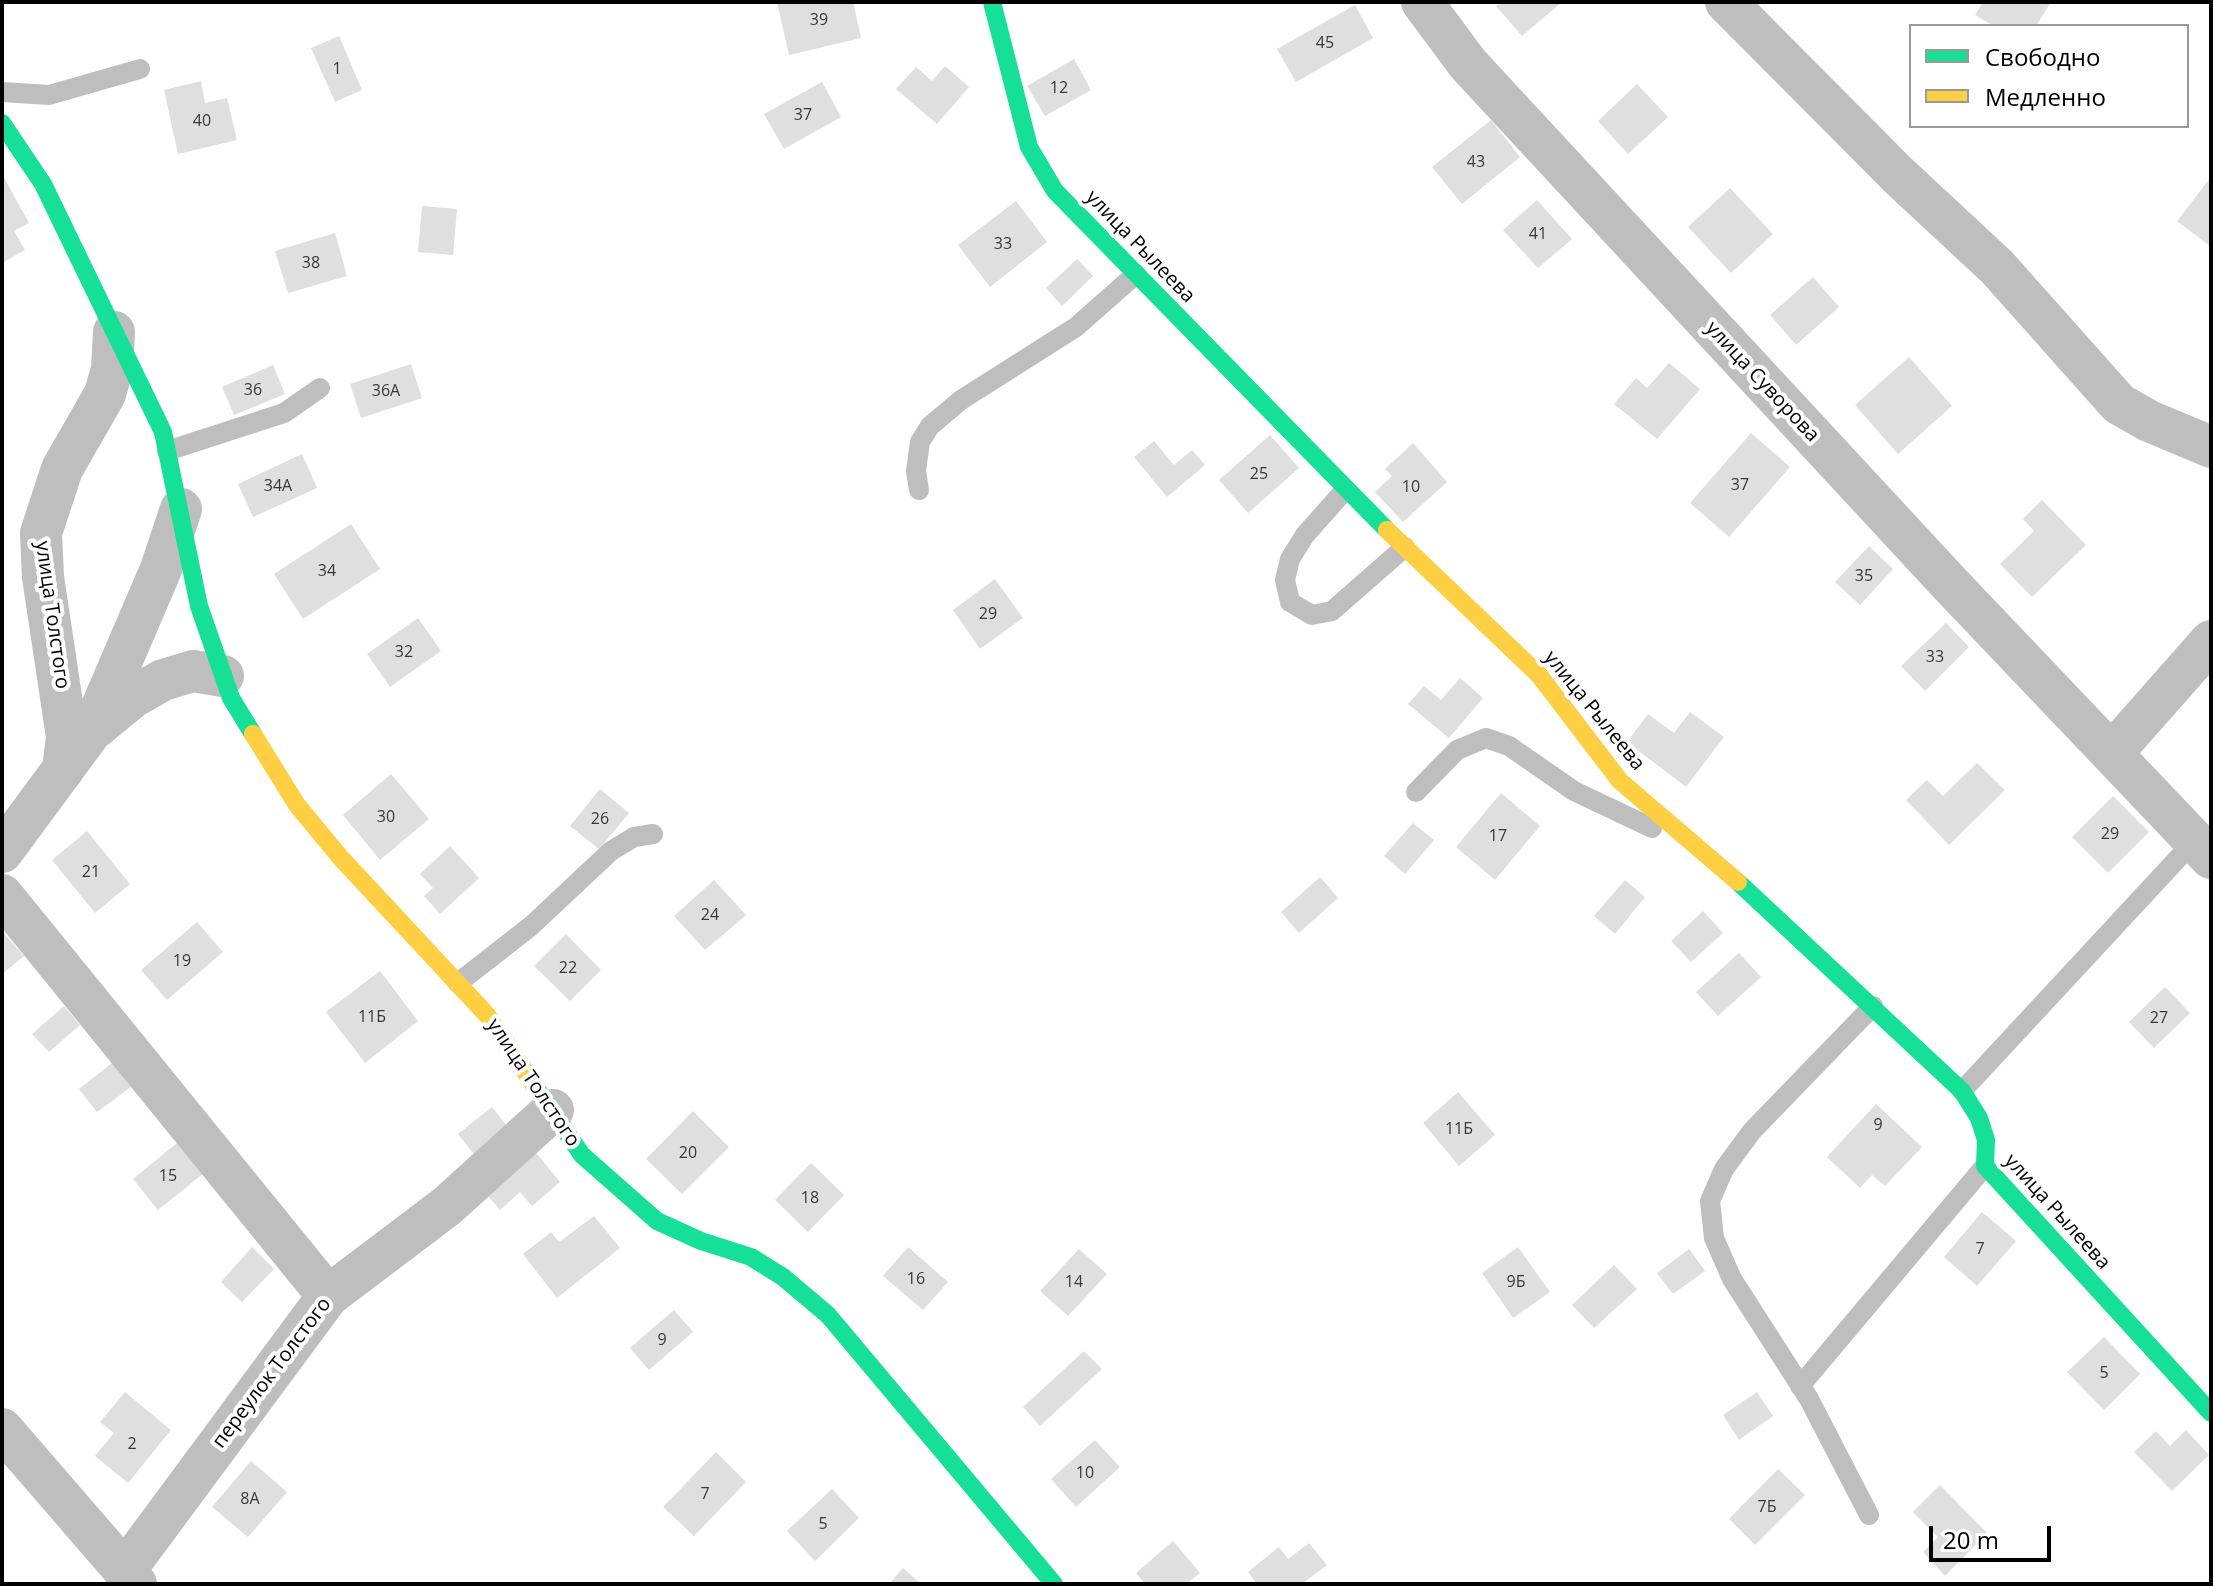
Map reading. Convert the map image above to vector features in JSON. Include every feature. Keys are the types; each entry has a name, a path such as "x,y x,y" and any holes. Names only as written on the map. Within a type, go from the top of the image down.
{"street":[{"name":"улица Рылеева","path":"992,2 1029,147 1055,191 1345,490 1539,675 1620,781 1712,858 1962,1091 1979,1118 1986,1140 1985,1166 2211,1413"},
{"name":"улица Суворова","path":"1422,2 1479,76 2203,849"},
{"path":"1726,2 1898,175 1997,267 2119,404 2149,421 2211,447"},
{"name":"улица Толстого","path":"3,126 43,184 163,432 199,606 223,676 231,698 297,805 340,857 487,1015 582,1155 657,1221 751,1257 783,1277 828,1315 1054,1584"},
{"name":"улица Толстого","path":"63,770 66,724 43,577 41,533 62,469 105,394 112,369 114,332"},
{"path":"2,852 92,730 161,569 181,509"},
{"path":"2112,753 2211,641"},
{"path":"92,730 133,697 163,680 193,671 223,676"},
{"path":"2,895 328,1296"},
{"name":"переулок Толстого","path":"2,1429 131,1576 328,1296 447,1206 553,1110"}],"lane":[{"path":"2,92 49,95 140,69"},
{"path":"919,490 916,471 920,442 930,426 961,400 1076,327 1136,274"},
{"path":"167,451 284,413 320,388"},
{"path":"1345,490 1305,535 1290,559 1285,580 1290,602 1312,615 1332,611 1405,547"},
{"path":"1416,792 1457,750 1486,738 1509,746 1574,791 1712,858"},
{"path":"458,983 531,926 611,851 634,837 653,834"},
{"path":"1962,1091 2203,849"},
{"path":"1869,1515 1800,1386 1732,1279 1714,1238 1710,1201 1724,1169 1752,1131 1874,1006"},
{"path":"1800,1386 1985,1166"}],"building":[{"path":"777,2 853,2 861,38 789,55"},
{"path":"1501,2 1562,2 1522,36 1496,6"},
{"path":"1983,2 2051,2 2037,24 1991,24 1975,15"},
{"path":"1355,5 1373,38 1296,82 1277,49"},
{"path":"339,36 362,90 335,102 311,48"},
{"path":"1074,59 1091,90 1045,116 1027,86"},
{"path":"945,66 969,87 937,124 896,89 916,67 932,81"},
{"path":"201,81 205,103 227,98 237,140 178,154 164,90"},
{"path":"822,82 841,117 784,149 764,114"},
{"path":"1637,84 1668,117 1628,154 1598,121"},
{"path":"1491,120 1520,157 1462,204 1432,167"},
{"path":"2,174 29,223 14,231 25,250 2,263"},
{"path":"2211,177 2211,247 2177,221"},
{"path":"1730,188 1773,234 1731,273 1688,227"},
{"path":"1537,200 1572,239 1538,268 1503,230"},
{"path":"1016,201 1047,242 990,287 958,245"},
{"path":"422,206 457,209 453,255 418,252"},
{"path":"335,233 347,276 288,293 275,251"},
{"path":"1077,259 1093,276 1062,306 1046,288"},
{"path":"1813,277 1839,307 1796,345 1770,315"},
{"path":"1909,357 1952,406 1898,454 1855,405"},
{"path":"1669,363 1700,389 1657,439 1614,404 1636,378 1647,388"},
{"path":"411,364 422,398 361,418 350,384"},
{"path":"273,365 285,394 234,415 222,387"},
{"path":"1751,433 1790,467 1729,537 1690,503"},
{"path":"1270,435 1299,468 1248,513 1219,480"},
{"path":"1154,441 1174,465 1192,450 1205,465 1167,497 1134,457"},
{"path":"1413,443 1447,482 1403,522 1375,492 1392,476 1385,469"},
{"path":"302,454 317,488 253,517 238,484"},
{"path":"2042,500 2086,545 2032,597 2000,564 2034,531 2023,519"},
{"path":"351,524 380,569 303,619 274,574"},
{"path":"1869,546 1893,569 1860,605 1835,582"},
{"path":"995,579 1023,618 980,649 953,610"},
{"path":"418,618 441,651 390,687 367,654"},
{"path":"1946,623 1969,647 1925,691 1901,666"},
{"path":"1460,678 1483,698 1449,738 1408,704 1424,686 1441,700"},
{"path":"1690,712 1724,737 1686,787 1627,742 1648,714 1674,733"},
{"path":"1977,763 2005,790 1949,845 1906,800 1927,780 1943,796"},
{"path":"391,774 429,819 380,860 343,815"},
{"path":"600,789 629,813 599,849 570,826"},
{"path":"1501,793 1540,826 1495,880 1456,847"},
{"path":"2113,796 2149,832 2108,873 2072,837"},
{"path":"1413,823 1434,840 1405,874 1384,856"},
{"path":"87,831 130,884 95,913 52,860"},
{"path":"450,846 479,878 440,914 424,896 433,888 420,874"},
{"path":"1320,877 1338,898 1299,933 1281,912"},
{"path":"714,880 746,915 705,950 674,916"},
{"path":"1625,880 1645,897 1615,934 1594,916"},
{"path":"1703,911 1723,933 1691,962 1671,941"},
{"path":"197,922 223,952 167,1000 141,970"},
{"path":"2,931 24,956 2,974"},
{"path":"566,934 601,970 570,1001 534,966"},
{"path":"1739,953 1761,977 1718,1016 1696,992"},
{"path":"380,971 418,1021 365,1063 326,1012"},
{"path":"2165,987 2190,1013 2154,1048 2129,1022"},
{"path":"64,1006 80,1025 49,1052 32,1034"},
{"path":"112,1063 131,1087 97,1112 79,1089"},
{"path":"1458,1092 1495,1135 1459,1166 1423,1123"},
{"path":"1876,1104 1922,1147 1885,1186 1872,1175 1860,1188 1827,1157"},
{"path":"492,1107 511,1131 477,1158 458,1134"},
{"path":"693,1111 729,1147 682,1194 646,1159"},
{"path":"178,1142 204,1173 158,1210 133,1179"},
{"path":"533,1149 560,1182 532,1206 520,1192 500,1210 483,1190"},
{"path":"811,1163 844,1195 808,1232 775,1200"},
{"path":"1982,1212 2016,1241 1977,1286 1944,1257"},
{"path":"594,1216 620,1248 557,1298 523,1254 551,1232 559,1242"},
{"path":"252,1247 274,1269 242,1302 221,1282"},
{"path":"908,1247 948,1282 923,1310 883,1276"},
{"path":"1518,1247 1550,1292 1513,1318 1482,1273"},
{"path":"1079,1249 1107,1274 1068,1316 1040,1291"},
{"path":"1689,1249 1705,1271 1673,1294 1657,1273"},
{"path":"1614,1265 1637,1289 1594,1328 1572,1305"},
{"path":"674,1310 693,1332 649,1370 630,1348"},
{"path":"2104,1337 2140,1374 2104,1410 2067,1372"},
{"path":"1084,1351 1102,1369 1040,1426 1023,1407"},
{"path":"125,1392 171,1430 128,1483 95,1456 114,1433 100,1422"},
{"path":"1757,1392 1773,1416 1739,1440 1723,1415"},
{"path":"2186,1430 2209,1455 2172,1491 2134,1452 2156,1431 2170,1446"},
{"path":"1095,1440 1120,1467 1076,1507 1051,1479"},
{"path":"716,1452 746,1482 694,1536 663,1507"},
{"path":"251,1461 287,1492 248,1537 212,1507"},
{"path":"1778,1469 1805,1495 1755,1545 1729,1519"},
{"path":"1940,1485 1987,1533 1945,1576 1923,1552 1938,1537 1913,1512"},
{"path":"832,1489 859,1518 815,1561 787,1531"},
{"path":"1173,1541 1200,1573 1186,1584 1145,1584 1136,1573"},
{"path":"1309,1543 1327,1565 1302,1584 1257,1584 1248,1572 1279,1547 1288,1559"},
{"path":"903,1568 921,1584 889,1584"}],"traffic: fast":[{"path":"992,2 1029,147 1055,191 1387,530"},
{"path":"2,123 43,184 163,432 199,606 231,698 253,734"},
{"path":"1738,882 1962,1091 1979,1118 1986,1140 1985,1166 2211,1413"},
{"path":"536,1088 582,1155 657,1221 701,1241 751,1257 783,1277 828,1315 1054,1584"}],"traffic: slow":[{"path":"1387,530 1539,675 1620,781 1738,882"},
{"path":"253,734 297,805 340,857 487,1015 536,1088"}]}
